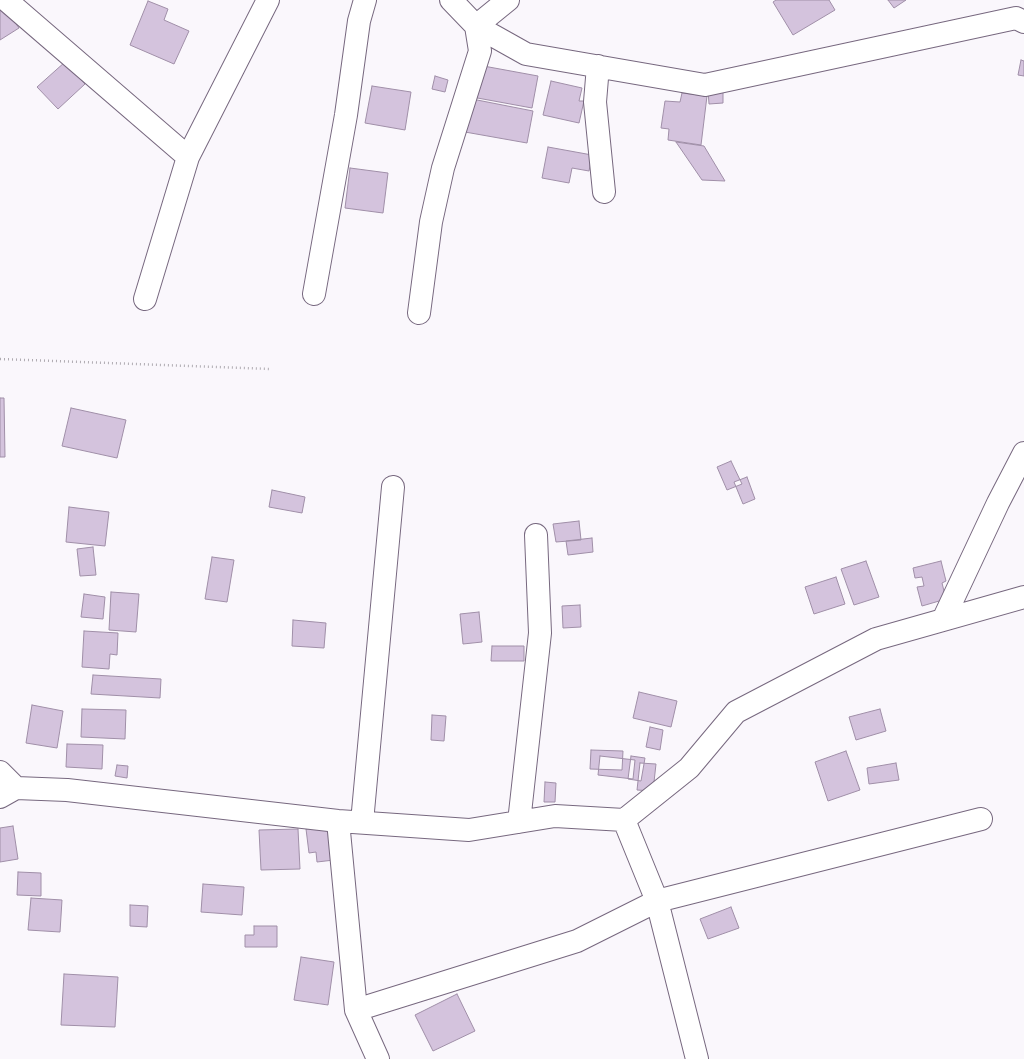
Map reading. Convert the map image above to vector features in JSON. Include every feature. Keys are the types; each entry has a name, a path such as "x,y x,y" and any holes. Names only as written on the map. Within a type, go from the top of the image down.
{"street":[{"path":"6,0 188,157"},
{"path":"145,299 188,157 268,0"},
{"path":"314,294 346,115 359,21 365,0"},
{"path":"451,0 476,26 526,54 705,85 1016,18 1024,22"},
{"path":"476,26 508,0"},
{"path":"419,312 431,222 441,175 480,51 476,26"},
{"path":"598,66 595,102 604,192"},
{"path":"943,620 998,503 1024,453"},
{"path":"362,822 393,487"},
{"path":"519,822 540,633 536,535"},
{"path":"0,772 8,793 67,790 338,821 469,830 555,816 624,820 689,768 736,712 876,639 1024,597"},
{"path":"356,1010 577,941 657,901 981,819"},
{"path":"624,820 657,901 698,1059"},
{"path":"338,821 356,1010 378,1059"}],"path":[{"path":"0,358 271,369"}],"building":[{"path":"776,0 829,0 835,10 793,35 773,2"},
{"path":"888,0 906,0 894,8"},
{"path":"0,1 19,28 0,40"},
{"path":"148,1 168,9 164,20 189,31 174,64 130,45"},
{"path":"1021,60 1024,61 1024,76 1018,75"},
{"path":"65,62 85,84 58,109 37,87"},
{"path":"478,65 538,76 532,108 472,97"},
{"path":"435,76 448,80 445,92 432,89"},
{"path":"551,81 582,88 579,101 584,101 579,123 543,115"},
{"path":"372,86 411,92 405,130 365,123"},
{"path":"723,89 723,103 709,104 708,90"},
{"path":"682,93 707,96 701,145 668,140 669,129 661,128 665,101 680,102"},
{"path":"472,99 533,111 527,143 465,132"},
{"path":"676,142 704,146 725,181 702,180"},
{"path":"548,147 592,155 589,171 572,168 569,183 542,178"},
{"path":"350,168 388,173 383,213 345,208"},
{"path":"0,398 4,398 5,457 0,457"},
{"path":"71,408 126,420 117,458 62,446"},
{"path":"731,461 742,484 727,490 717,467"},
{"path":"747,477 755,499 743,504 734,482"},
{"path":"272,490 305,497 302,513 269,507"},
{"path":"69,507 109,512 105,546 66,542"},
{"path":"579,521 581,540 556,542 553,524"},
{"path":"592,538 593,552 568,555 566,541"},
{"path":"93,547 96,575 80,576 77,549"},
{"path":"212,557 234,560 227,602 205,599"},
{"path":"866,561 879,597 854,605 841,569"},
{"path":"941,561 946,581 942,583 946,599 922,606 917,587 924,586 922,577 915,578 913,568"},
{"path":"836,577 845,604 814,614 805,587"},
{"path":"111,592 139,594 136,632 109,630"},
{"path":"84,594 105,597 103,619 81,617"},
{"path":"580,605 581,627 563,628 562,606"},
{"path":"479,612 482,642 463,644 460,614"},
{"path":"293,620 326,623 324,648 292,646"},
{"path":"84,631 118,633 117,655 110,654 109,669 82,667"},
{"path":"492,646 524,646 524,661 491,661"},
{"path":"93,675 161,679 160,698 91,694"},
{"path":"639,692 677,701 671,727 633,718"},
{"path":"32,705 63,711 57,748 26,743"},
{"path":"82,709 126,710 125,739 81,737"},
{"path":"880,709 886,731 856,740 849,717"},
{"path":"432,715 446,716 444,741 431,740"},
{"path":"650,727 663,730 660,750 646,747"},
{"path":"67,744 103,745 102,769 66,767"},
{"path":"591,750 623,751 622,770 590,769"},
{"path":"846,751 860,790 828,801 815,762"},
{"path":"600,756 635,760 633,779 598,775"},
{"path":"631,756 645,758 641,781 628,779"},
{"path":"640,763 656,764 653,791 637,790"},
{"path":"896,763 899,780 869,784 867,768"},
{"path":"117,765 128,766 127,778 115,776"},
{"path":"545,782 556,783 555,802 544,802"},
{"path":"13,826 18,859 0,862 0,828"},
{"path":"331,826 334,860 317,862 316,852 309,853 306,829"},
{"path":"298,829 300,869 261,870 259,830"},
{"path":"18,872 41,873 41,896 17,895"},
{"path":"203,884 244,887 242,915 201,912"},
{"path":"31,898 62,900 60,932 28,930"},
{"path":"130,905 148,906 147,927 130,926"},
{"path":"731,907 739,928 708,939 700,919"},
{"path":"254,926 277,926 277,947 245,947 245,935 254,935"},
{"path":"301,957 334,962 328,1005 294,1000"},
{"path":"64,974 118,977 115,1027 61,1025"},
{"path":"457,994 475,1031 433,1051 415,1015"}]}
